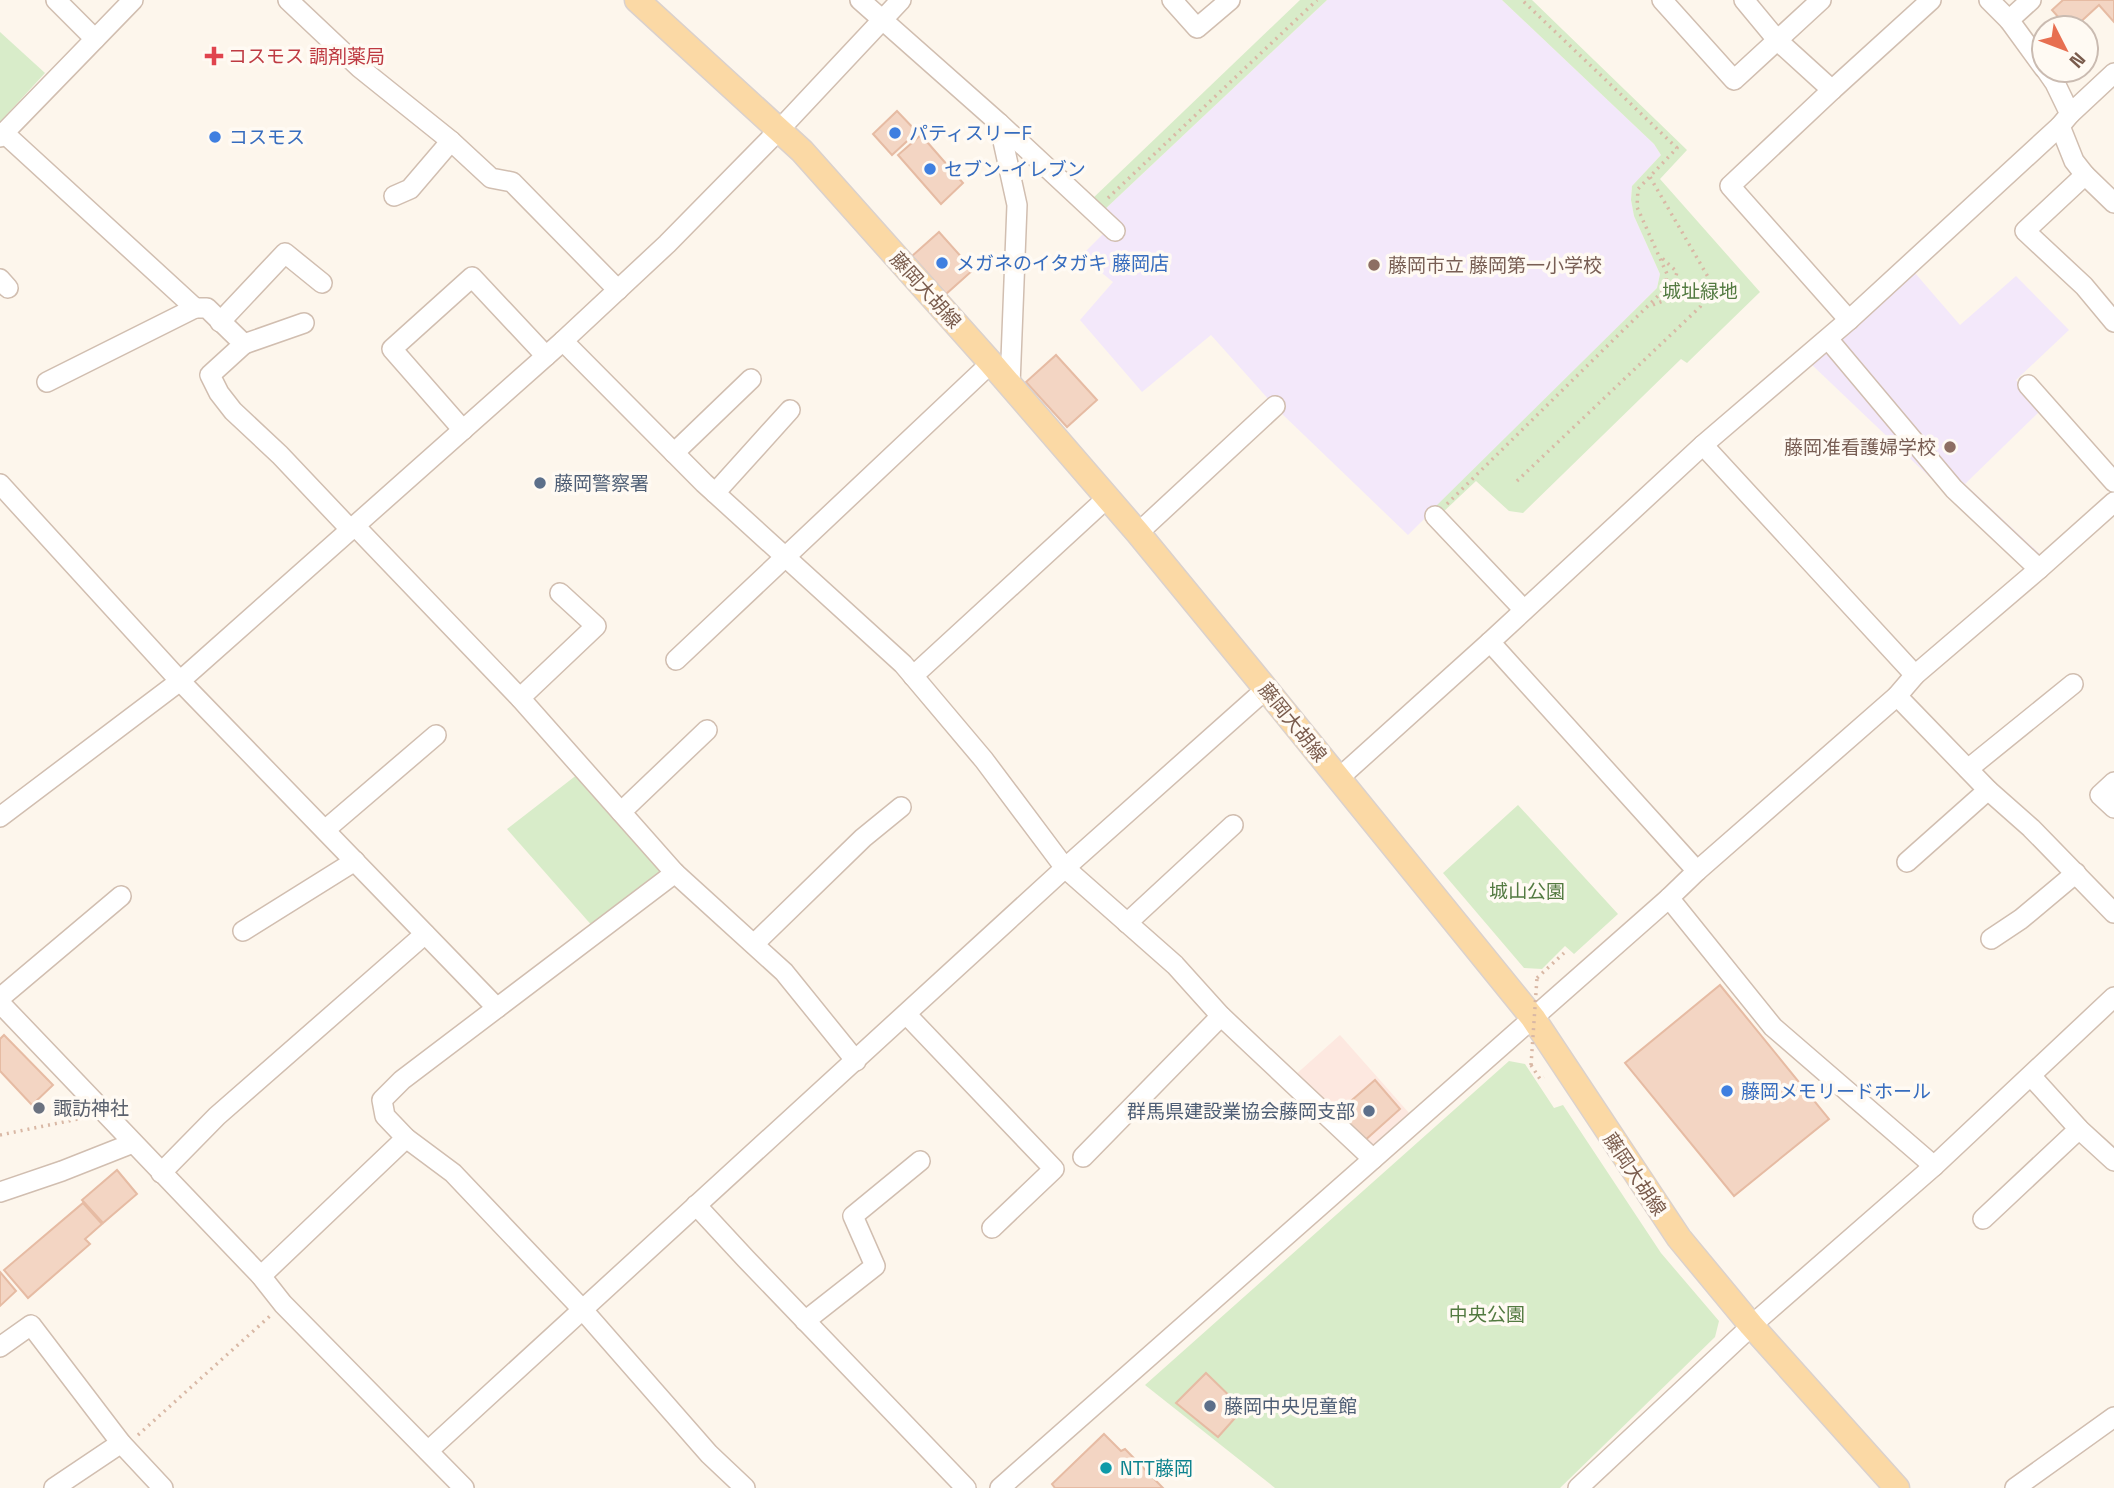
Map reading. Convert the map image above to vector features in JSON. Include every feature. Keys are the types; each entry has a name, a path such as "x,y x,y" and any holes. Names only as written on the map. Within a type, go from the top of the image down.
{"main road":[{"name":"藤岡大胡線","path":"647,3 802,151 1138,533 1532,1018 1679,1238 1751,1325 1897,1488"}],"street":[{"path":"56,0 95,39"},
{"path":"133,0 2,135 195,308"},
{"path":"288,0 360,68 451,141 491,178 512,182 618,290"},
{"path":"860,0 999,123 1115,231"},
{"path":"0,817 180,681 563,341 667,244 901,0"},
{"path":"1172,0 1197,28 1230,0"},
{"path":"1662,0 1734,80 1821,0"},
{"path":"1744,0 1778,41 1832,90"},
{"path":"1849,320 1730,186 1931,0"},
{"path":"1989,0 2009,20 2030,49"},
{"path":"2009,20 2031,0"},
{"path":"1339,778 1703,445 1849,320 2114,73"},
{"path":"2055,84 2074,161 2114,203"},
{"path":"999,123 1017,205 1010,385"},
{"path":"394,196 410,189 451,141"},
{"path":"2085,175 2025,231 2084,286 2114,322"},
{"path":"220,322 285,253 321,284"},
{"path":"463,430 392,349 472,277 546,356"},
{"path":"47,382 195,308 207,308 244,344"},
{"path":"304,323 244,344 210,375 219,393 233,411 280,455 520,698 675,873 784,972 856,1060"},
{"path":"1828,339 1954,489 2039,569"},
{"path":"563,341 715,492 903,664 984,760 1065,868 1175,965 1221,1016 1373,1159"},
{"path":"676,660 991,363"},
{"path":"674,453 751,379"},
{"path":"2028,385 2114,482"},
{"path":"1138,533 1275,406"},
{"path":"715,492 790,410"},
{"path":"1703,445 1915,676"},
{"path":"0,484 180,681 497,1008"},
{"path":"914,676 1107,498"},
{"path":"1000,1488 2114,502"},
{"path":"1434,516 1524,611"},
{"path":"520,698 596,626 560,593"},
{"path":"1490,642 1697,871"},
{"path":"1968,769 2073,684"},
{"path":"428,1451 1065,868 1266,689"},
{"path":"1896,696 2114,913"},
{"path":"621,812 708,730"},
{"path":"325,831 436,735"},
{"path":"2114,782 2100,795 2114,808"},
{"path":"1907,862 1988,790"},
{"path":"754,944 863,838 901,807"},
{"path":"1128,923 1233,825"},
{"path":"243,931 355,861"},
{"path":"675,873 402,1080 382,1100 385,1116 406,1138 453,1173 582,1310 709,1454 745,1488"},
{"path":"1991,939 2021,919 2076,873"},
{"path":"121,896 3,1010 261,1276 283,1304 464,1488"},
{"path":"1669,898 1773,1027 1934,1166"},
{"path":"161,1173 216,1116 425,934"},
{"path":"1578,1488 1751,1325 1934,1166 2114,998"},
{"path":"906,1014 1054,1169 992,1228"},
{"path":"1083,1157 1221,1016"},
{"path":"2031,1076 2079,1129 2114,1161"},
{"path":"1983,1219 2079,1129"},
{"path":"261,1276 406,1138"},
{"path":"0,1192 133,1143"},
{"path":"805,1321 875,1266 853,1216 920,1161"},
{"path":"696,1205 966,1488"},
{"path":"0,1347 31,1325 121,1443 163,1488"},
{"path":"2015,1488 2114,1416"},
{"path":"54,1488 121,1443"}],"path":[{"path":"1094,212 1317,0"},
{"path":"1434,516 1665,289 1667,274 1637,207 1638,189 1677,148 1522,0"},
{"path":"1517,481 1700,307 1711,282 1650,177"},
{"path":"1651,305 1670,298 1677,272 1660,257"},
{"path":"1674,286 1705,294"},
{"path":"1544,1076 1540,1079 1531,1065 1538,978 1564,953"},
{"path":"1552,964 1557,970"},
{"path":"0,1135 105,1114"},
{"path":"121,1443 132,1440 283,1304"}],"shaded area":[{"name":"藤岡市立 藤岡第一小学校","path":"1327,0 1502,0 1654,144 1661,155 1632,186 1631,200 1634,216 1660,274 1657,288 1408,535 1279,411 1211,335 1142,392 1080,320 1113,282 1081,256 1115,222 1103,211"},
{"name":"藤岡准看護婦学校","path":"1915,273 1960,325 2016,276 2069,330 2016,380 2041,410 1965,484 2041,555 2026,569 1810,363"},
{"path":"1340,1035 1409,1113 1371,1147 1293,1077"}],"green space":[{"path":"1300,0 1327,0 1103,211 1091,200"},
{"name":"城址緑地","path":"1502,0 1532,0 1687,150 1660,179 1760,292 1687,363 1681,359 1523,513 1509,511 1476,481 1440,515 1433,509 1657,288 1660,274 1634,216 1631,200 1632,186 1661,155 1654,144"},
{"path":"0,32 45,73 0,122"},
{"path":"578,774 667,871 594,928 507,829"},
{"name":"城山公園","path":"1518,805 1618,914 1574,954 1565,946 1542,969 1524,968 1443,873"},
{"name":"中央公園","path":"1509,1061 1525,1064 1554,1108 1563,1105 1661,1253 1719,1321 1715,1337 1560,1488 1275,1488 1145,1385"}],"building":[{"path":"2063,0 2114,0 2114,22 2099,5 2089,14 2056,14 2052,10"},
{"name":"パティスリーF","path":"897,111 917,132 892,155 873,134"},
{"name":"セブン-イレブン","path":"921,135 963,183 941,204 898,155"},
{"name":"メガネのイタガキ 藤岡店","path":"939,232 973,270 946,294 912,256"},
{"path":"1056,355 1097,400 1067,427 1026,382"},
{"name":"藤岡メモリードホール","path":"1720,985 1829,1119 1734,1196 1625,1063"},
{"path":"4,1035 53,1085 32,1105 0,1071 0,1039"},
{"name":"群馬県建設業協会藤岡支部","path":"1375,1080 1400,1109 1363,1142 1337,1113"},
{"path":"117,1170 137,1194 103,1223 82,1200"},
{"path":"83,1203 102,1224 85,1239 90,1244 28,1298 4,1270"},
{"path":"0,1272 16,1291 0,1306"},
{"name":"藤岡中央児童館","path":"1206,1373 1243,1409 1218,1437 1176,1403"},
{"name":"NTT藤岡","path":"1104,1434 1121,1451 1125,1449 1163,1488 1055,1488 1052,1484"}],"place":[{"name":"コスモス 調剤薬局","path":"214,56"},
{"name":"パティスリーF","path":"895,133"},
{"name":"コスモス","path":"215,137"},
{"name":"セブン-イレブン","path":"930,169"},
{"name":"メガネのイタガキ 藤岡店","path":"942,263"},
{"name":"藤岡市立 藤岡第一小学校","path":"1374,265"},
{"name":"藤岡准看護婦学校","path":"1950,447"},
{"name":"藤岡警察署","path":"540,483"},
{"name":"藤岡メモリードホール","path":"1727,1091"},
{"name":"諏訪神社","path":"39,1108"},
{"name":"群馬県建設業協会藤岡支部","path":"1369,1111"},
{"name":"藤岡中央児童館","path":"1210,1406"},
{"name":"NTT藤岡","path":"1106,1468"}]}
